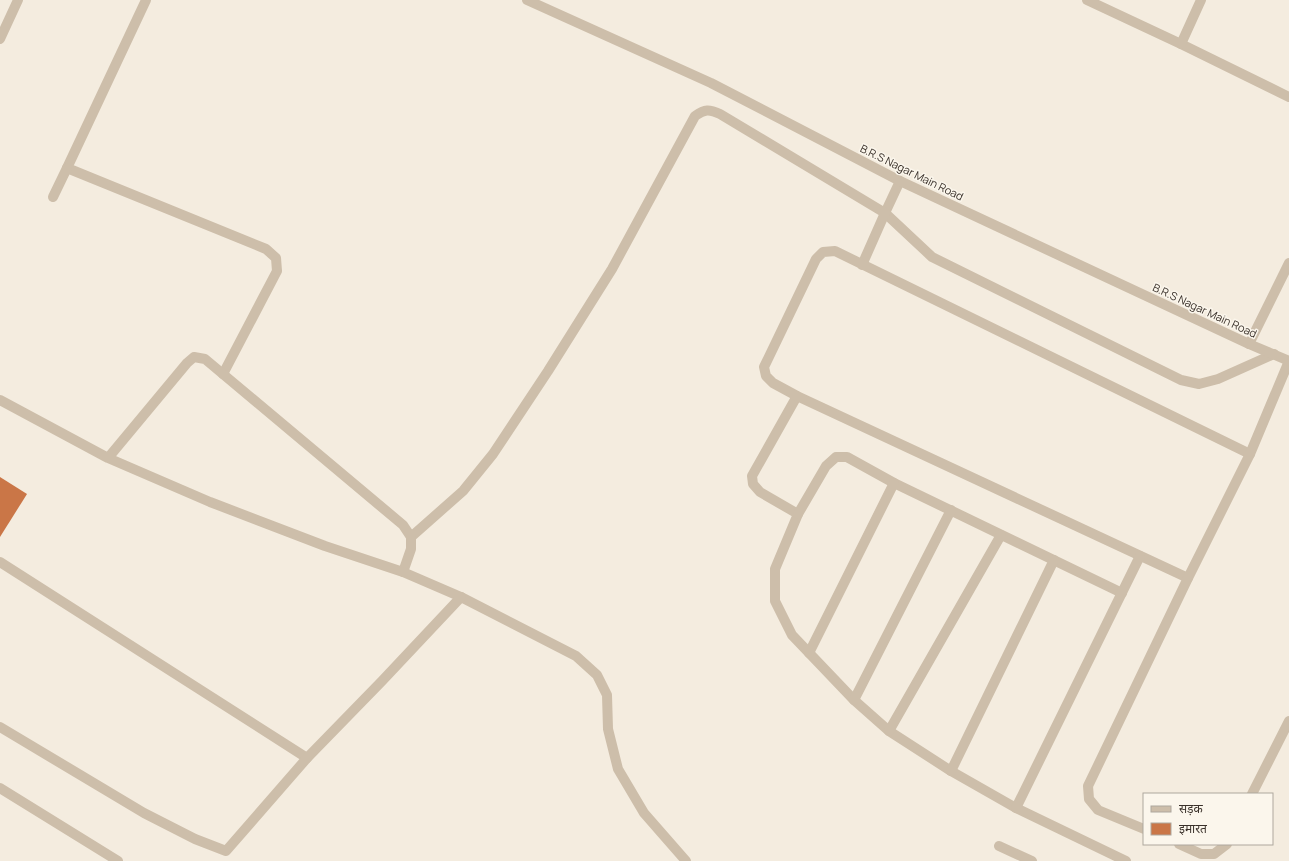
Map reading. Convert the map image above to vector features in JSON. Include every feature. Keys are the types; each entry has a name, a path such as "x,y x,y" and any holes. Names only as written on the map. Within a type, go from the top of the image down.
{"street":[{"path":"0,39 18,0"},
{"path":"53,197 146,0"},
{"name":"B.R.S Nagar Main Road","path":"527,0 711,83 900,181 1289,361"},
{"path":"1087,0 1289,97"},
{"path":"1181,44 1201,0"},
{"path":"411,537 463,491 493,454 548,371 612,269 695,116 702,111 711,110 720,114 885,213 932,257 1181,380 1199,384 1205,383 1218,379 1274,354"},
{"path":"67,168 266,248 276,258 277,271 223,374"},
{"path":"862,265 900,181"},
{"path":"1188,578 797,396 773,383 766,376 764,367 816,259 823,252 835,251 1250,454"},
{"path":"1250,344 1289,263"},
{"path":"108,458 187,363 194,357 205,359 403,525 411,537 410,549 403,572"},
{"path":"1143,829 1098,810 1089,799 1088,786 1188,578 1250,454 1289,361"},
{"path":"797,396 752,476 753,484 760,492 798,514"},
{"path":"0,400 108,458 224,507 325,546 403,572 461,597 576,656 597,675 607,695 608,729 618,769 644,814 686,861"},
{"path":"1122,593 894,483 847,457 836,457 826,466 798,514 776,569 775,601 792,635 854,700 889,731 951,771 1016,808 1126,861"},
{"path":"809,653 894,483"},
{"path":"854,700 951,510"},
{"path":"889,731 1001,535"},
{"path":"1016,808 1140,556"},
{"path":"951,771 1054,560"},
{"path":"0,562 307,758"},
{"path":"0,727 144,813 195,839 226,850 307,758 461,597"},
{"path":"1253,793 1289,721"},
{"path":"0,788 118,861"},
{"path":"1181,845 1202,854 1214,854 1226,845"},
{"path":"999,846 1032,861"}],"building":[{"path":"0,477 27,494 0,537"}]}
